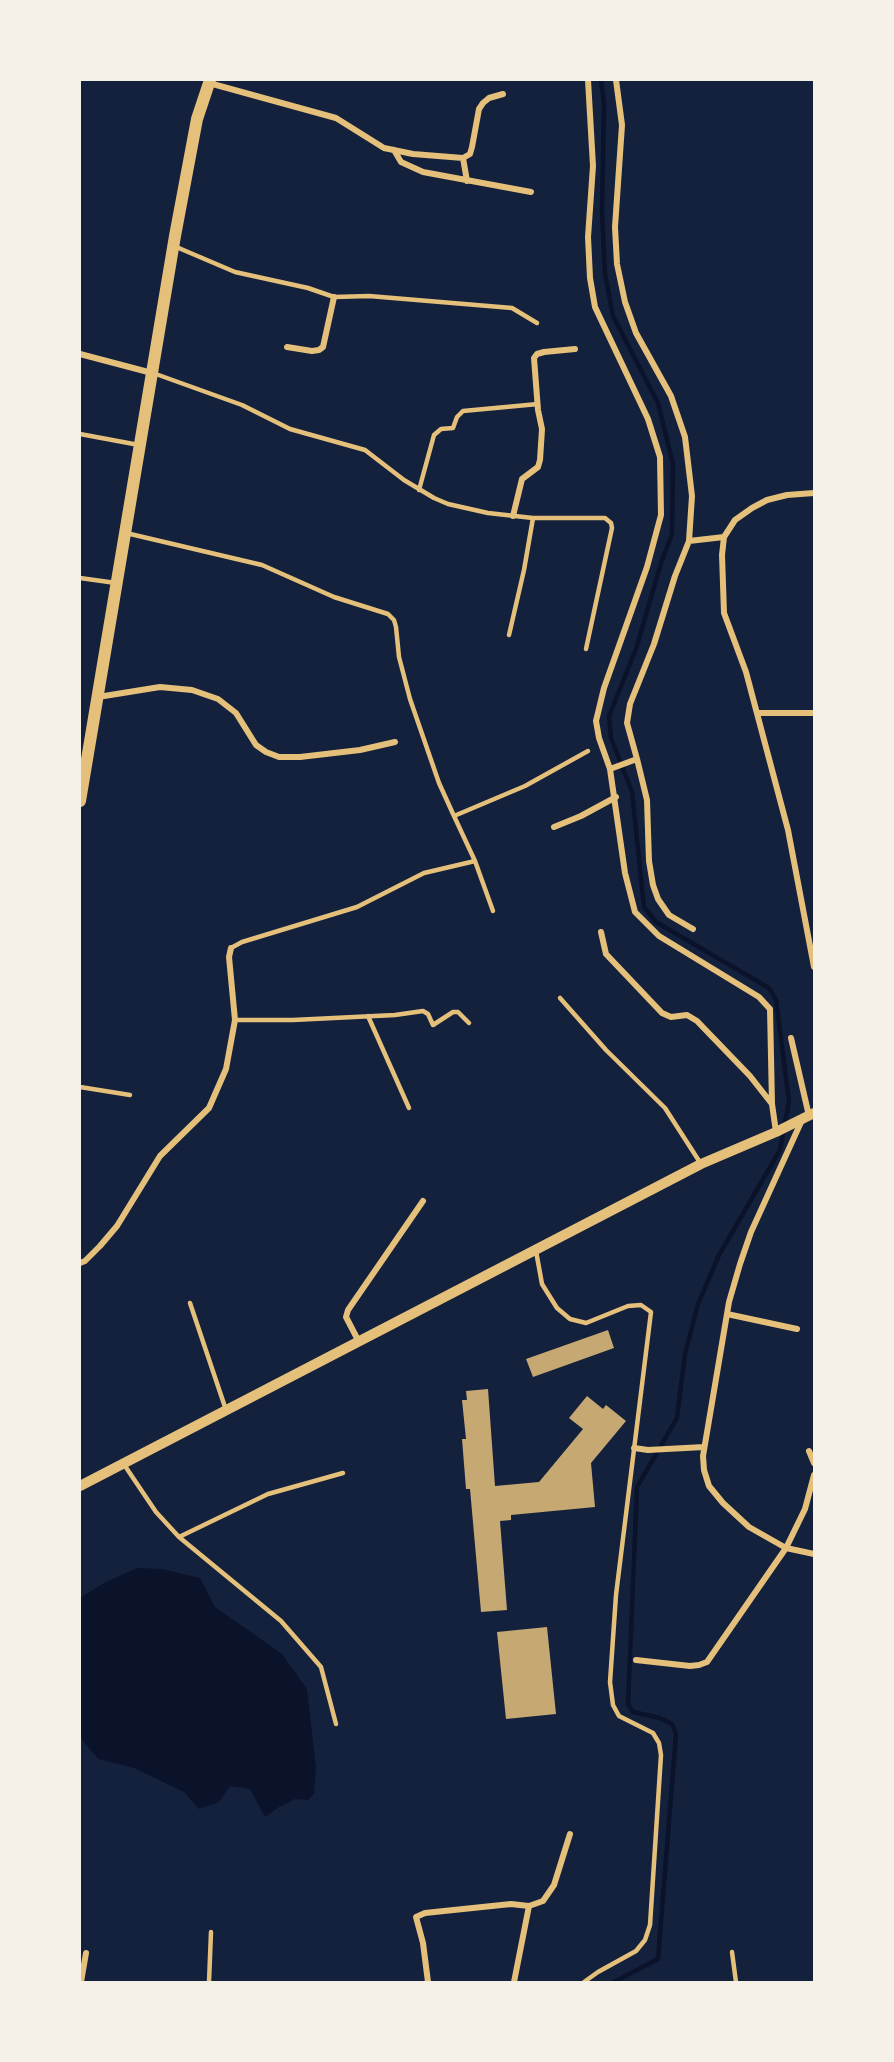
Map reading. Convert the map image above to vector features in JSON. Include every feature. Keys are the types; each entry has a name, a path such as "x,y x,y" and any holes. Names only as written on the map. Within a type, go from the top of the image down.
{"main road":[{"path":"80,801 197,118 210,81"}],"street":[{"path":"588,80 593,166 588,237 590,278 595,307 648,419 660,456 661,515 646,567 604,688 596,721 599,738 610,769 616,797 624,873 634,912 659,936 759,997 770,1009 772,1104 779,1131"},
{"path":"616,80 622,125 615,227 617,264 625,302 636,333 671,396 685,437 692,496 689,541 675,576 654,644 630,704 627,723 634,760 647,800 649,861 655,892 669,915 693,929"},
{"path":"210,81 336,118 384,148 413,154 463,158 470,154 479,109 489,98 503,94"},
{"path":"394,150 401,162 423,172 531,192"},
{"path":"463,158 467,181"},
{"path":"287,347 312,351 323,347 334,297"},
{"path":"513,516 522,478 532,473 540,460 542,429 534,358 537,354 544,352 575,349"},
{"path":"80,354 152,373"},
{"path":"814,493 787,495 767,500 735,520 724,537 722,555 724,613 746,672 788,830 814,967"},
{"path":"689,541 724,537"},
{"path":"97,697 160,687 192,690 218,699 236,713 256,745 279,757 300,757 360,750 395,742"},
{"path":"758,713 814,713"},
{"path":"610,769 634,760"},
{"path":"554,827 581,816 616,797"},
{"path":"601,932 606,954 663,1013 671,1017 687,1015 697,1021 750,1076 772,1104"},
{"path":"80,1263 100,1246 117,1226 160,1156 209,1108 226,1069 235,1020 229,957 231,948"},
{"path":"790,1038 806,1117 751,1232 737,1273 727,1314 704,1447 704,1470 709,1486 723,1503 749,1527 786,1548 814,1554"},
{"path":"80,1486 701,1164 806,1117"},
{"path":"359,1342 346,1317 348,1310 423,1201"},
{"path":"727,1314 797,1329"},
{"path":"634,1448 648,1450 704,1447"},
{"path":"809,1451 814,1463"},
{"path":"636,1660 690,1666 707,1662 786,1548 805,1509 814,1475"},
{"path":"428,1983 423,1943 416,1917 425,1913 463,1908 512,1904 528,1906 543,1901 554,1886 570,1834"},
{"path":"514,1983 528,1906"},
{"path":"81,1983 86,1953"}],"lane":[{"path":"174,246 235,272 308,288 334,297 369,296 512,308 537,323"},
{"path":"152,373 233,401 290,429 365,450 419,490 448,504 488,513 533,518 605,518 612,528 586,649"},
{"path":"419,490 434,435 441,429 453,428 457,417 463,411 538,404"},
{"path":"80,434 140,446"},
{"path":"509,635 533,518"},
{"path":"125,533 262,565 334,597 388,614 394,620 399,657 410,699 439,783 475,861 493,911"},
{"path":"80,578 116,583"},
{"path":"454,816 525,786 588,751"},
{"path":"231,948 242,942 357,907 424,873 475,861"},
{"path":"560,998 606,1050 665,1108 701,1164"},
{"path":"235,1020 293,1020 395,1015 423,1011 428,1014 433,1025 453,1012 458,1012 469,1023"},
{"path":"368,1016 409,1108"},
{"path":"80,1087 130,1095"},
{"path":"536,1251 542,1284 557,1308 570,1319 586,1323 628,1306 641,1305 651,1312 616,1596 610,1682 613,1705 619,1716 653,1733 659,1743 661,1755 650,1925 645,1940 636,1951 598,1972 584,1983"},
{"path":"190,1303 226,1410"},
{"path":"123,1463 156,1512 179,1537 281,1621 321,1667 336,1724"},
{"path":"179,1537 268,1494 343,1473"},
{"path":"209,1983 211,1932"},
{"path":"732,1952 736,1983"}],"water":[{"path":"137,1568 162,1569 200,1578 215,1607 282,1654 307,1689 316,1768 314,1793 309,1800 295,1799 265,1817 250,1789 230,1786 219,1802 199,1809 184,1792 134,1768 98,1759 80,1737 80,1598 104,1583"}],"building":[{"path":"608,1330 614,1348 533,1377 526,1359"},
{"path":"488,1389 495,1486 539,1482 583,1429 569,1418 587,1396 603,1409 606,1405 626,1421 591,1463 595,1507 511,1515 511,1520 500,1521 507,1610 481,1612 470,1489 466,1489 462,1439 466,1439 462,1400 467,1400 466,1391"},
{"path":"547,1627 556,1714 506,1719 497,1632"}],"waterway":[{"path":"601,80 604,103 602,212 605,274 613,316 658,403 673,464 672,534 661,563 636,649 609,716 611,738 632,792 644,907 656,922 769,988 776,1000 789,1101 780,1150 719,1255 698,1304 685,1354 677,1418 637,1487 628,1704 633,1712 660,1718 672,1724 676,1734 658,1959 614,1982"}]}
